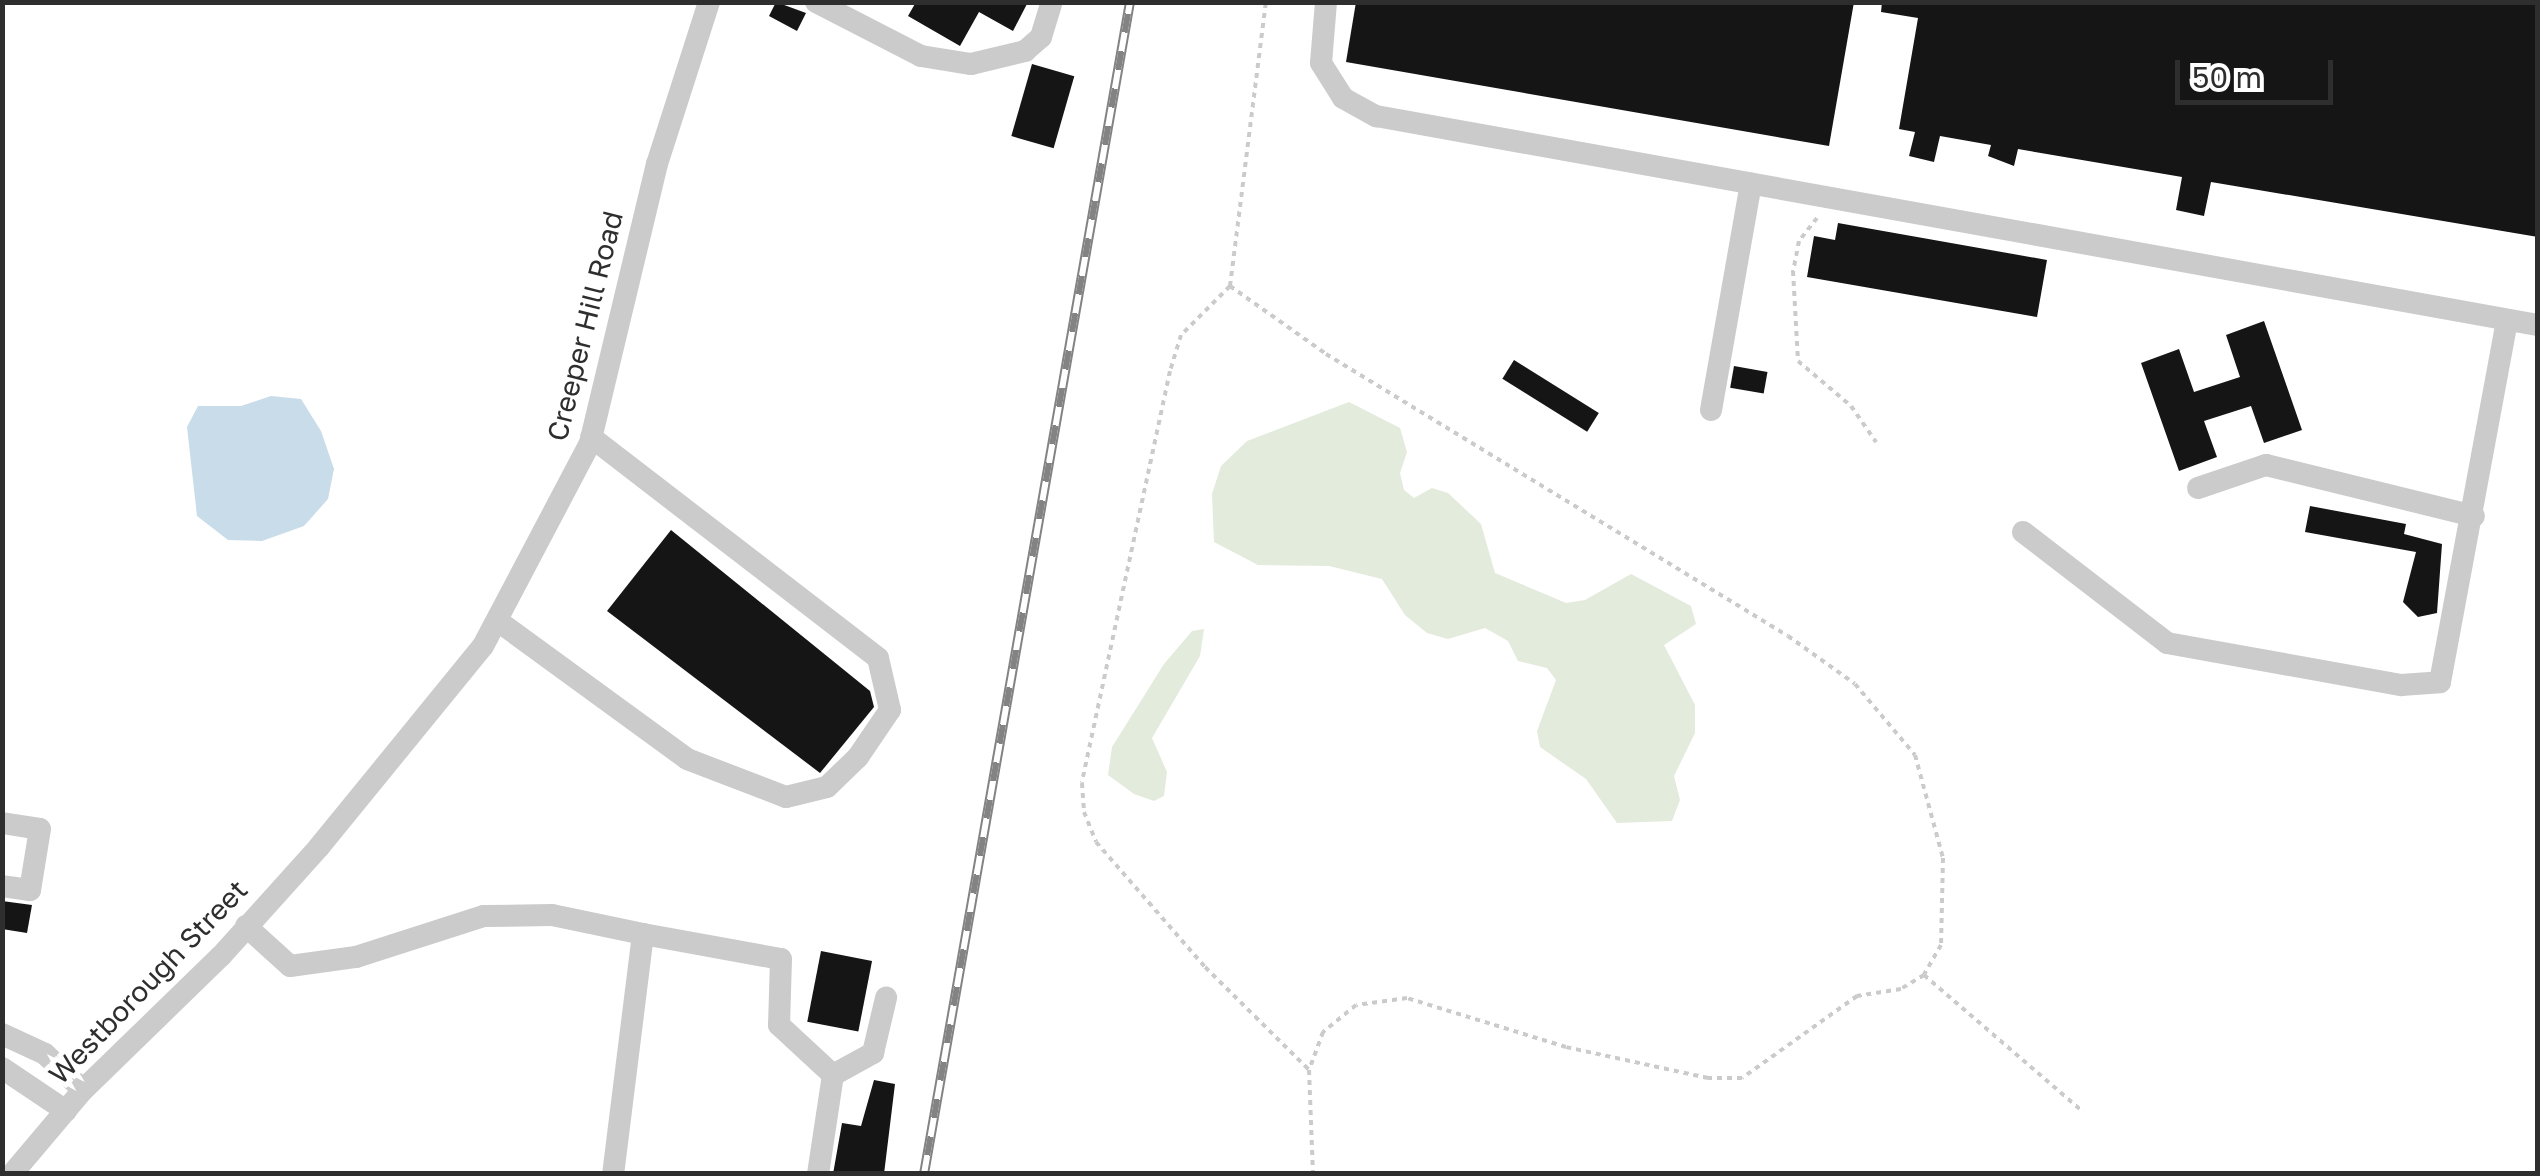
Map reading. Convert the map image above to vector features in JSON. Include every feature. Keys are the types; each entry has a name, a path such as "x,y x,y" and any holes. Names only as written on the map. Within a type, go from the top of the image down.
{"street":[{"name":"Creeper Hill Road","path":"330,834 428,719 498,621 591,437 657,164 710,2"},
{"path":"816,2 921,56 971,64 1025,51 1041,37 1052,2"},
{"path":"1326,2 1322,63 1342,98 1376,116 2538,325"},
{"path":"1711,410 1752,183"},
{"path":"2023,532 2167,643 2430,686 2440,682 2448,666 2507,320"},
{"path":"498,621 687,759 786,797 826,787 858,758 890,710 878,658 591,437"},
{"path":"2198,488 2266,465 2474,516"},
{"path":"2,822 40,828 30,890 2,886"},
{"name":"Westborough Street","path":"12,1174 84,1090 246,926 330,834"},
{"path":"246,926 290,966 356,957 484,916 552,916 780,959 779,1025 833,1075"},
{"path":"613,1174 644,934"},
{"path":"833,1075 873,1053 886,998"},
{"path":"2,1034 45,1054 84,1090"},
{"path":"2,1068 66,1111"},
{"path":"818,1174 833,1075"}],"path":[{"path":"1266,2 1230,286 1181,335 1170,371 1082,783 1084,812 1096,842 1205,967 1309,1070"},
{"path":"1839,199 1799,241 1792,339 1798,361 1852,406 1876,442"},
{"path":"1230,286 1326,354 1788,636 1855,684 1915,755 1932,807 1945,914 1941,945 1924,974 1901,989 1845,1003 1742,1078 1708,1078 1566,1047 1407,998 1356,1005 1323,1032 1309,1070 1313,1174"},
{"path":"1924,974 2083,1112"}],"green space":[{"path":"1349,402 1400,428 1407,452 1400,473 1404,490 1414,498 1432,488 1448,493 1481,524 1495,573 1566,603 1585,600 1631,574 1691,606 1696,624 1664,645 1695,705 1695,733 1674,776 1680,800 1672,821 1617,823 1586,779 1540,747 1537,731 1556,680 1547,668 1518,661 1508,641 1485,628 1448,639 1427,633 1405,615 1382,579 1329,566 1258,565 1214,542 1212,494 1221,466 1247,441"},
{"path":"1204,629 1200,656 1152,738 1167,772 1164,796 1154,801 1134,794 1108,775 1112,747 1164,664 1192,631"}],"water":[{"path":"271,396 301,399 321,431 334,469 328,499 304,526 262,541 228,540 197,516 187,427 198,406 241,406"}],"building":[{"path":"776,2 806,13 797,31 769,16"},
{"path":"916,2 1028,2 1013,31 979,12 960,46 908,16"},
{"path":"1356,2 1854,2 1829,146 1346,62"},
{"path":"1882,2 2538,2 2538,237 2211,182 2204,216 2176,210 2182,177 2018,149 2014,166 1988,156 1991,145 1940,136 1934,162 1909,156 1915,132 1899,129 1918,18 1881,12"},
{"path":"1032,64 1074,76 1054,148 1011,136"},
{"path":"1838,223 2047,260 2037,317 1807,277 1814,236 1835,240"},
{"path":"2264,321 2302,430 2264,443 2251,406 2204,421 2217,457 2179,471 2141,363 2179,349 2194,392 2240,377 2226,335"},
{"path":"1514,360 1599,413 1587,432 1502,379"},
{"path":"1734,366 1767,372 1764,394 1730,388"},
{"path":"2310,506 2406,524 2404,534 2442,544 2437,613 2418,617 2403,602 2416,552 2305,532"},
{"path":"671,530 870,691 874,707 820,773 607,611"},
{"path":"2,901 32,905 27,933 2,929"},
{"path":"821,951 872,961 858,1032 807,1022"},
{"path":"874,1080 895,1084 884,1174 833,1174 842,1123 861,1126"}],"railway":[{"path":"924,1174 1130,2"}]}
